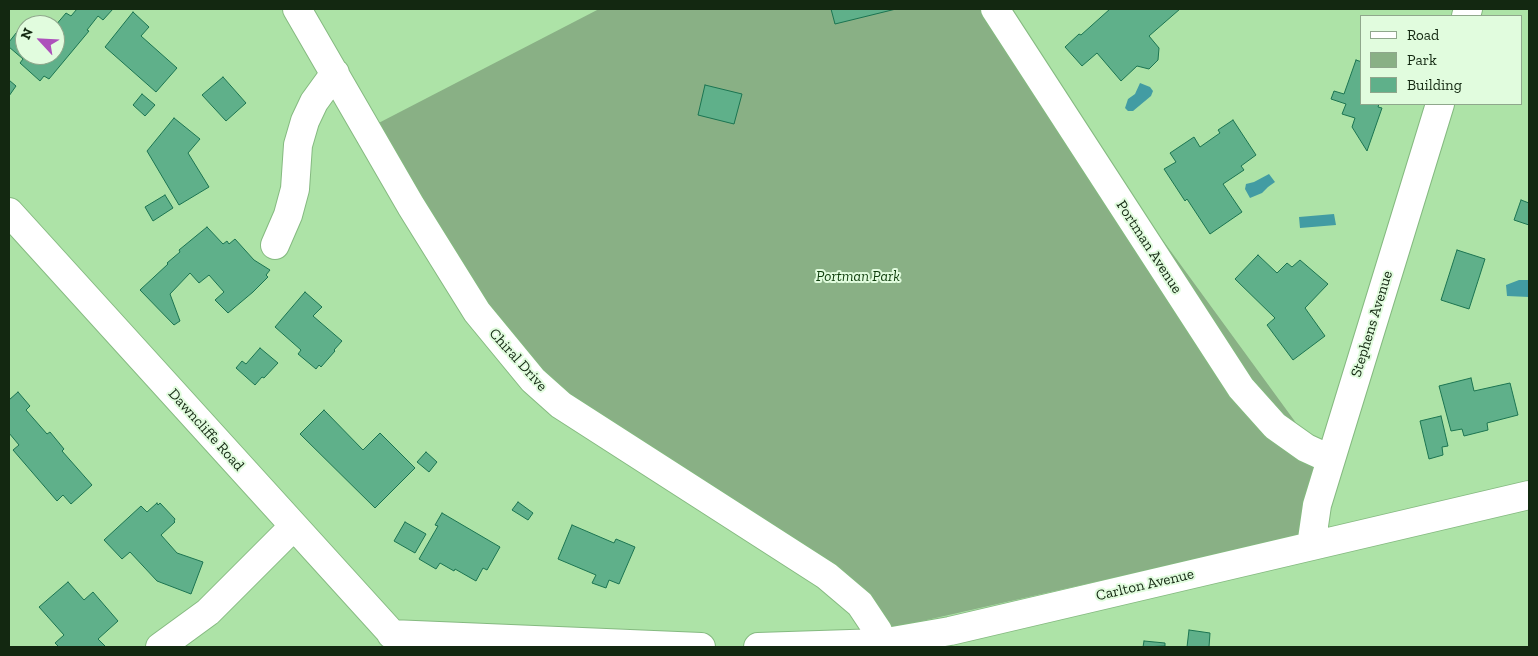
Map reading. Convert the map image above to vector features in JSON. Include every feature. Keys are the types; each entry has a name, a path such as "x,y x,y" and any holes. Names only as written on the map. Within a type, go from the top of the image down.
{"street":[{"name":"Chiral Drive","path":"298,9 411,206 477,312 533,380 561,405 828,576 860,604 885,645"},
{"name":"Portman Avenue","path":"995,9 1240,388 1275,426 1306,448 1330,459"},
{"path":"275,245 288,214 294,190 298,145 305,122 314,102 335,73"},
{"name":"Stephens Avenue","path":"1311,546 1317,505 1330,459 1440,105"},
{"name":"Dawncliffe Road","path":"9,212 397,641"},
{"name":"Carlton Avenue","path":"758,647 885,645 1529,495"},
{"path":"160,647 208,612 294,526"},
{"path":"397,641 701,647"}],"green space":[{"name":"Portman Park","path":"599,9 994,9 1318,453 1312,533 878,631 731,516 533,380 367,129"}],"water":[{"path":"1140,83 1150,87 1153,91 1151,96 1133,111 1128,111 1125,108 1128,99 1135,94"},
{"path":"1269,174 1275,182 1262,193 1250,198 1245,189 1246,184"},
{"path":"1334,214 1336,225 1300,228 1299,217"},
{"path":"1519,280 1529,280 1529,297 1507,296 1506,285"}],"building":[{"path":"77,9 113,9 103,20 98,16 87,30 89,31 65,60 64,15 66,13 71,16"},
{"path":"831,9 896,9 835,24"},
{"path":"1110,9 1180,9 1149,36 1159,48 1158,60 1149,69 1137,66 1121,81 1097,53 1082,66 1065,47"},
{"path":"133,12 149,27 141,36 177,68 156,92 105,47"},
{"path":"15,34 15,52 9,47 9,42"},
{"path":"1356,60 1360,61 1360,105 1379,105 1378,107 1382,108 1367,151 1352,127 1355,118 1342,114 1346,104 1331,99 1334,91 1344,94"},
{"path":"22,65 61,65 49,79 44,76 40,81"},
{"path":"223,77 246,103 226,121 202,95"},
{"path":"9,80 16,86 9,96"},
{"path":"705,85 742,94 734,124 698,115"},
{"path":"142,94 155,105 145,116 133,105"},
{"path":"174,118 200,139 188,153 209,187 179,205 147,151"},
{"path":"1233,120 1256,155 1241,166 1244,170 1223,184 1242,212 1210,234 1164,169 1176,162 1170,153 1194,137 1200,147 1220,133 1218,130"},
{"path":"165,195 173,208 153,221 145,207"},
{"path":"1521,200 1529,203 1529,225 1514,220"},
{"path":"207,227 223,244 227,241 229,244 235,239 254,260 270,270 266,275 268,277 228,313 215,300 224,292 209,275 199,283 190,273 170,294 180,321 174,325 140,290 180,252 179,250"},
{"path":"1457,250 1485,259 1469,309 1441,300"},
{"path":"1258,255 1277,273 1287,263 1292,267 1300,260 1328,284 1305,308 1325,336 1293,360 1267,325 1275,318 1235,279"},
{"path":"305,292 322,307 313,316 342,341 321,367 319,365 316,369 298,354 301,350 275,327"},
{"path":"260,348 278,363 255,385 236,368 242,361 246,364"},
{"path":"1471,378 1474,391 1510,383 1518,415 1487,423 1488,430 1464,436 1462,429 1451,431 1439,386"},
{"path":"18,392 30,406 26,410 47,434 50,432 64,449 62,451 92,485 71,504 63,495 57,501 13,450 19,445 9,433 9,400"},
{"path":"324,410 363,450 380,433 415,468 375,508 300,434"},
{"path":"1441,416 1448,446 1442,447 1443,455 1429,459 1420,421"},
{"path":"426,452 437,462 429,472 417,462"},
{"path":"518,502 533,513 528,520 512,510"},
{"path":"157,503 158,505 160,503 175,519 175,522 161,535 177,553 203,562 191,594 157,581 130,552 122,559 104,540 141,506 147,512"},
{"path":"442,513 500,547 487,570 483,568 476,581 440,563 436,569 419,559 438,526 435,525"},
{"path":"405,522 426,534 415,553 394,541"},
{"path":"572,525 614,543 616,539 635,547 619,584 609,580 606,588 592,583 596,575 558,559"},
{"path":"68,582 84,600 93,592 118,621 98,639 106,647 59,647 55,643 64,635 39,607"},
{"path":"1189,630 1210,633 1209,647 1187,647"},
{"path":"1144,641 1165,643 1165,646 1143,647"}]}
